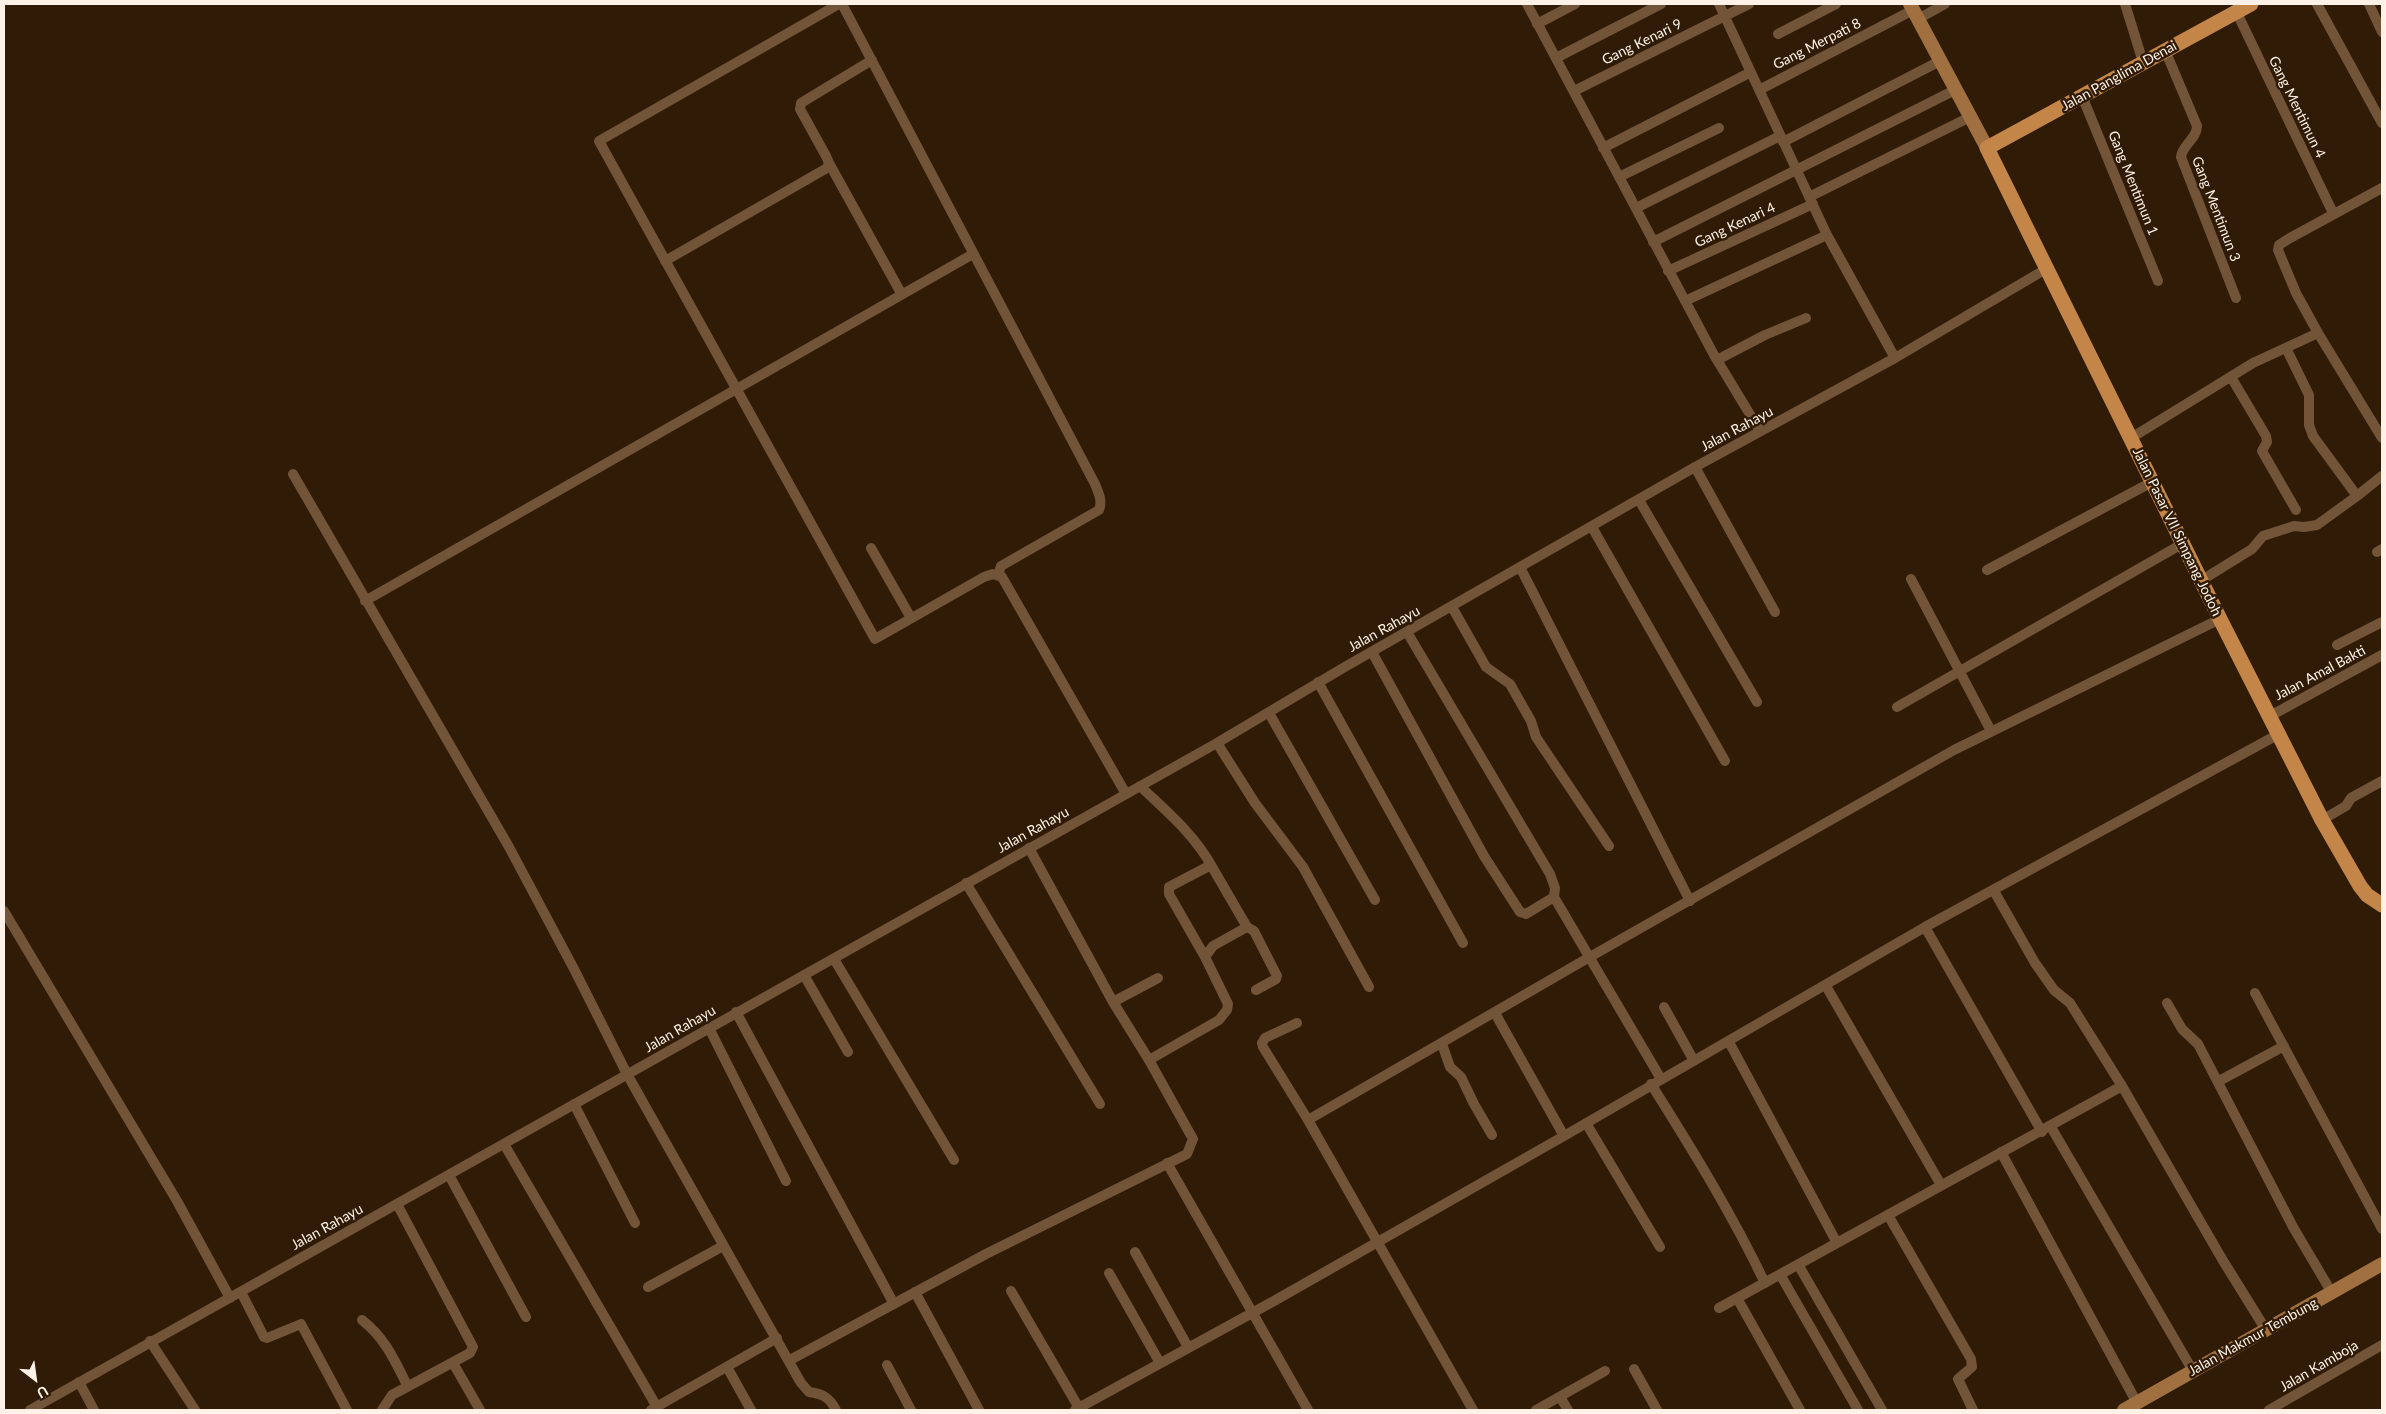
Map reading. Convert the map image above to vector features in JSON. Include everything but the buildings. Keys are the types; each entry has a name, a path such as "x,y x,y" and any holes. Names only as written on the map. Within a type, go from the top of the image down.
{"main road":[{"name":"Jalan Panglima Denai","path":"1986,148 2251,4"},
{"name":"Jalan Pasar VII Simpang Jodoh","path":"1986,148 2182,544 2202,580 2322,820 2360,886 2367,895 2382,905"}],"street":[{"path":"841,4 1095,484 1101,506 1099,510 1001,566 998,574 984,577 875,639 599,140 841,4"},
{"path":"1526,4 1574,91 1684,301 1760,431"},
{"path":"1537,24 1575,4"},
{"path":"1556,58 1661,4"},
{"path":"1719,4 1761,89 1795,169 1827,235 1895,358"},
{"name":"Gang Kenari 9","path":"1574,91 1749,4"},
{"path":"1778,34 1836,4"},
{"name":"Gang Merpati 8","path":"1761,89 1914,11 1944,4"},
{"path":"2124,4 2143,62"},
{"path":"2317,4 2382,123"},
{"path":"2369,4 2382,32"},
{"path":"1914,11 1986,148"},
{"name":"Gang Mentimun 4","path":"2237,13 2333,213"},
{"name":"Gang Mentimun 3","path":"2166,50 2197,126 2196,133 2182,151 2181,157 2236,298"},
{"path":"872,60 801,103 800,109 902,294"},
{"path":"1636,208 1940,61"},
{"path":"1603,148 1751,72"},
{"path":"1653,242 1955,90"},
{"name":"Gang Mentimun 1","path":"2082,96 2158,281"},
{"name":"Gang Kenari 4","path":"1668,271 1811,200 1970,117"},
{"path":"1619,177 1720,128"},
{"path":"665,261 820,174 827,168 829,163"},
{"path":"2382,188 2333,213 2282,243 2278,248 2296,293 2382,438"},
{"path":"1684,301 1827,235"},
{"path":"365,601 973,254"},
{"name":"Jalan Rahayu","path":"30,1410 1126,794 1695,467 1895,358 2046,269"},
{"path":"1717,360 1765,335 1806,318"},
{"path":"2131,438 2265,357 2318,333"},
{"path":"2286,348 2309,396 2310,425 2313,436 2357,496"},
{"path":"2231,377 2266,436 2267,442 2262,451 2296,510"},
{"path":"1695,467 1775,612"},
{"path":"293,474 509,847 627,1074 806,1390 823,1394 829,1398 836,1410"},
{"path":"2202,580 2252,549 2263,536 2294,526 2304,527 2317,524 2382,476"},
{"path":"1988,570 2152,482"},
{"path":"1639,500 1757,702"},
{"path":"1592,526 1725,761"},
{"path":"1897,707 2182,544"},
{"path":"871,548 911,618"},
{"path":"1520,568 1690,901"},
{"path":"998,574 1002,577 1126,794"},
{"path":"1910,579 1991,731"},
{"path":"1452,607 1486,667 1510,684 1531,721 1536,738 1609,846"},
{"path":"1308,1120 1588,958 1991,731 2220,619"},
{"path":"2336,645 2382,622"},
{"path":"1407,632 1550,874 1555,888 1554,898 1661,1079"},
{"path":"1372,652 1484,856 1520,912 1526,914 1554,898"},
{"name":"Jalan Amal Bakti","path":"2270,716 2382,655"},
{"path":"1318,682 1463,943"},
{"path":"1269,713 1375,900"},
{"path":"1011,1290 1077,1409 1278,1299 1564,1136 1651,1084 1730,1042 1925,927 2279,734"},
{"path":"1216,743 1255,802 1302,867 1369,987"},
{"path":"2322,820 2346,806 2351,798 2382,781"},
{"path":"1140,786 1203,850 1247,927 1254,930 1277,976 1276,979 1256,990"},
{"path":"790,1360 1021,1236 1187,1154 1193,1139 1149,1060 1113,1002 1029,848"},
{"path":"1149,1060 1219,1020 1227,1010 1226,999 1168,890 1175,882 1212,865"},
{"path":"966,883 1100,1104"},
{"path":"1994,891 2035,964 2054,990 2070,1004 2122,1086 2222,1259 2266,1330"},
{"path":"4,911 176,1201 230,1298"},
{"path":"1202,952 1247,927"},
{"path":"1925,927 2193,1371"},
{"path":"834,959 954,1160"},
{"path":"804,975 848,1052"},
{"path":"1113,1002 1158,978"},
{"path":"1826,986 1941,1185"},
{"path":"2255,993 2382,1229"},
{"path":"2167,1004 2182,1029 2198,1044 2219,1081 2293,1227 2332,1293"},
{"path":"1664,1008 1694,1061"},
{"path":"736,1012 894,1304"},
{"path":"1495,1013 1564,1136"},
{"path":"1297,1023 1265,1038 1262,1043 1308,1120 1473,1410"},
{"path":"709,1028 786,1181"},
{"path":"1730,1042 1837,1243"},
{"path":"1442,1044 1450,1067 1461,1077 1492,1135"},
{"path":"2219,1081 2284,1046"},
{"path":"1651,1084 1712,1180 1740,1231 1765,1283"},
{"path":"1719,1308 1781,1276 1941,1185 2047,1129 2122,1086"},
{"path":"574,1104 635,1223"},
{"path":"1586,1123 1660,1247"},
{"path":"504,1144 654,1409 777,1338"},
{"path":"2001,1152 2137,1403"},
{"path":"1167,1163 1308,1410"},
{"path":"449,1175 526,1317"},
{"path":"382,1410 392,1395 407,1385 470,1352 473,1344 397,1204"},
{"path":"1888,1216 1971,1359 1972,1367 1958,1380 1973,1410"},
{"path":"648,1287 724,1246"},
{"path":"1135,1252 1188,1347"},
{"name":"Jalan Makmur Tembung","path":"2124,1410 2382,1264"},
{"path":"1799,1266 1882,1410"},
{"path":"1110,1273 1160,1363"},
{"path":"1781,1276 1858,1410"},
{"path":"241,1292 264,1337 267,1338 301,1324 347,1410"},
{"path":"915,1292 979,1410"},
{"path":"1737,1298 1800,1410"},
{"path":"362,1320 377,1332 386,1345 407,1385"},
{"path":"150,1341 195,1410"},
{"name":"Jalan Kamboja","path":"2269,1410 2382,1345"},
{"path":"452,1363 480,1410"},
{"path":"886,1366 911,1410"},
{"path":"727,1367 750,1410"},
{"path":"1634,1369 1657,1410"},
{"path":"1536,1410 1605,1371"},
{"path":"79,1382 94,1410"},
{"path":"1560,1397 1568,1410"}]}
